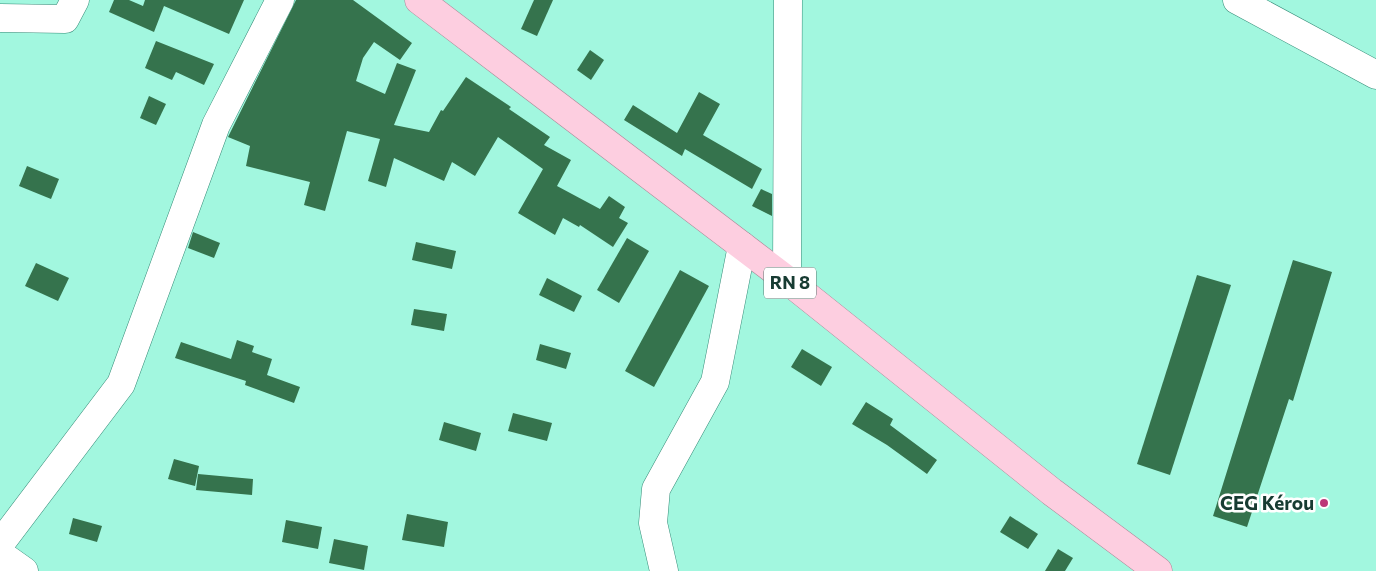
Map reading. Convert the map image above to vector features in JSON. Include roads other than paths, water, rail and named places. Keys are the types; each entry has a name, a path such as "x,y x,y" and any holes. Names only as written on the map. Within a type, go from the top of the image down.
{"main road":[{"name":"RN 8","path":"419,0 742,246 1052,492 1158,571"}],"street":[{"path":"0,18 65,19 75,0"},
{"path":"0,544 122,384 216,125 280,0"},
{"path":"786,280 788,0"},
{"path":"1237,0 1376,75"},
{"path":"664,571 653,523 656,489 715,382 742,246"},
{"path":"0,554 24,571"}],"place":[{"name":"CEG Kérou","path":"1324,503"}]}
